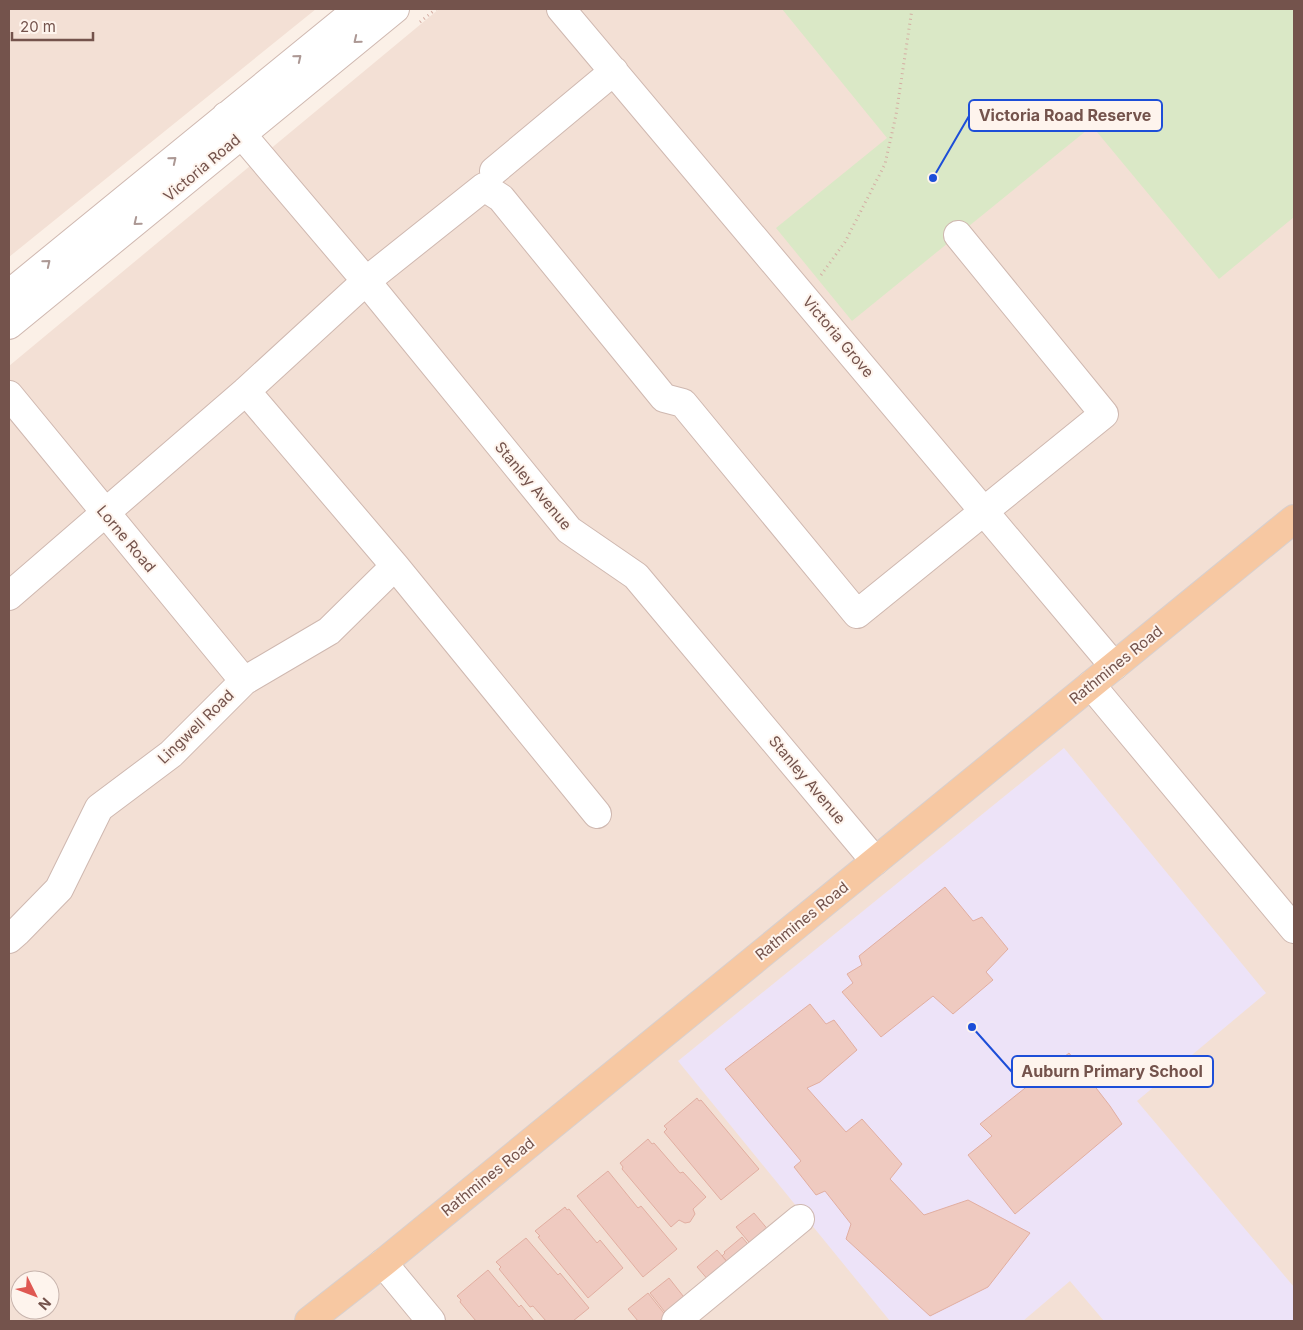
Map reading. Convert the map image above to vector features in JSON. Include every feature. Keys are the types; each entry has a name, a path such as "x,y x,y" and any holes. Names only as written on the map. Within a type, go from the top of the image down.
{"main road":[{"name":"Rathmines Road","path":"309,1321 383,1263 1294,519"}],"street":[{"name":"Victoria Road","path":"9,325 234,126 358,9"},
{"name":"Victoria Road","path":"9,294 234,126 395,9"},
{"name":"Victoria Grove","path":"562,9 1114,666"},
{"path":"494,171 614,72"},
{"name":"Stanley Avenue","path":"234,126 366,282 569,530 636,576 875,861"},
{"path":"9,596 246,391 366,282 484,187 501,198 664,398 683,403 857,614 1104,414 958,235"},
{"path":"246,391 395,566 596,814"},
{"name":"Lorne Road","path":"9,395 104,513 244,681"},
{"name":"Lingwell Road","path":"9,939 59,889 99,808 171,754 244,681 329,630 395,566"},
{"path":"1091,685 1294,929"},
{"path":"676,1321 800,1219"},
{"path":"383,1263 432,1321"}],"path":[{"path":"805,298 844,242 885,164 896,115 912,9"}],"shaded area":[{"path":"9,9 316,9 9,257"},
{"path":"439,9 1294,9 1294,1321 9,1321 9,366"},
{"path":"1064,748 1266,993 1137,1101 1294,1287 1294,1321 1104,1321 1070,1281 1023,1321 890,1321 678,1061"}],"green space":[{"path":"782,9 1294,9 1294,217 1219,279 1092,126 852,321 776,228 887,138"}],"building":[{"path":"945,887 973,921 982,917 1008,949 986,972 993,980 953,1014 933,996 881,1037 842,992 853,983 847,974 862,965 859,956"},
{"path":"810,1004 826,1024 834,1020 857,1050 820,1082 807,1088 846,1132 862,1119 902,1164 890,1179 924,1215 968,1200 1030,1233 988,1287 930,1316 846,1239 851,1224 825,1191 816,1195 794,1167 801,1161 725,1069"},
{"path":"1069,1053 1122,1124 1015,1214 968,1155 992,1136 980,1124"},
{"path":"697,1098 699,1101 701,1100 759,1169 721,1200 664,1132 667,1129 664,1126"},
{"path":"648,1139 706,1197 693,1209 695,1214 690,1222 685,1223 679,1220 671,1227 622,1169 623,1167 620,1163"},
{"path":"608,1171 638,1208 641,1206 677,1249 643,1277 577,1196"},
{"path":"565,1207 567,1210 569,1209 597,1243 600,1240 623,1268 588,1298 535,1231"},
{"path":"754,1213 770,1232 753,1247 736,1227"},
{"path":"742,1237 751,1248 730,1265 722,1256 724,1252"},
{"path":"526,1238 558,1275 560,1273 589,1308 573,1321 546,1321 533,1306 530,1307 499,1269 501,1267 496,1262"},
{"path":"717,1250 730,1265 710,1282 697,1267"},
{"path":"488,1270 519,1307 521,1305 534,1321 476,1321 457,1296"},
{"path":"669,1278 687,1301 668,1316 650,1293"},
{"path":"648,1293 667,1317 662,1321 638,1321 628,1309"}],"place":[{"name":"Victoria Road Reserve","path":"933,178"},
{"name":"Auburn Primary School","path":"972,1027"}]}
